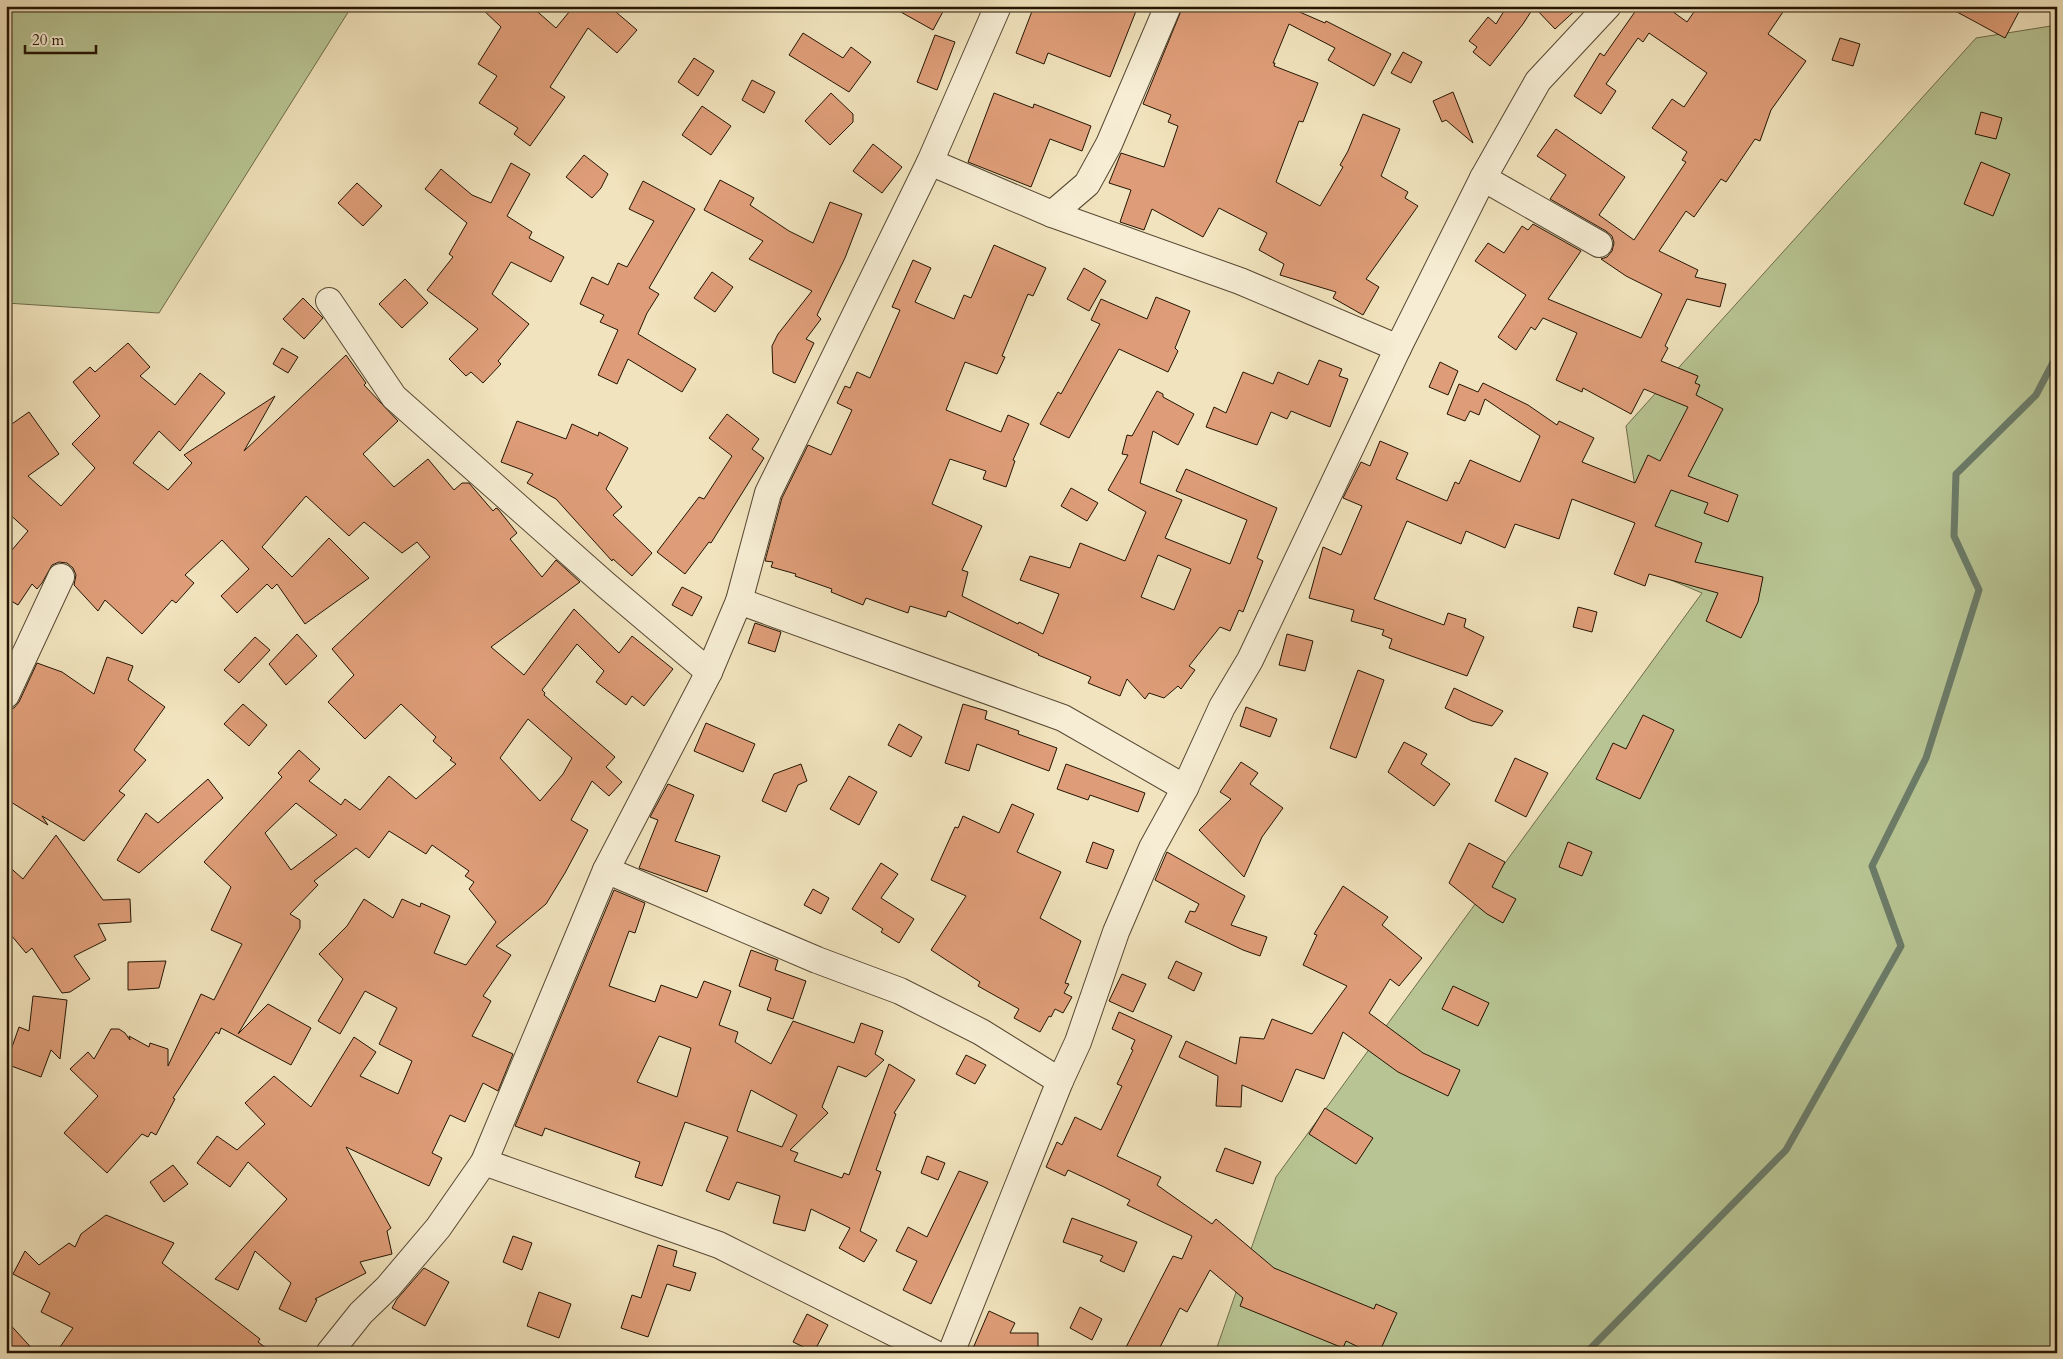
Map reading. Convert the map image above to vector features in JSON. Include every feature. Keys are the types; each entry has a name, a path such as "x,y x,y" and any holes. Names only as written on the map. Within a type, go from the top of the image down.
{"street":[{"path":"329,1353 360,1313 388,1287 438,1228 484,1162 606,870 708,672 739,600 768,494 930,162 998,6"},
{"path":"1052,214 1087,184 1109,144 1168,6"},
{"path":"951,1353 1060,1080 1078,1042 1116,932 1152,848 1185,788 1222,707 1250,660 1398,348 1483,178 1538,80 1608,6"},
{"path":"930,162 1052,214 1240,281 1398,348"},
{"path":"1483,178 1599,244"},
{"path":"329,301 394,397 606,585 708,672"},
{"path":"6,695 60,577"},
{"path":"739,600 1063,718 1185,788"},
{"path":"606,870 818,960 900,991 981,1032 1060,1080"},
{"path":"484,1162 718,1245 934,1353"}],"green space":[{"path":"6,6 352,6 159,313 6,303"},
{"path":"2057,25 2057,1353 1215,1353 1276,1177 1702,593 1647,570 1626,426 1976,38"}],"building":[{"path":"479,6 531,6 556,28 569,12 562,6 609,6 637,30 617,53 588,28 550,87 565,97 530,146 514,134 518,128 479,103 497,76 478,64 501,27"},
{"path":"890,6 946,6 933,30"},
{"path":"1034,6 1138,6 1110,77 1048,53 1044,64 1016,53"},
{"path":"1183,6 1297,6 1295,10 1325,23 1326,21 1391,54 1374,86 1328,60 1335,48 1289,24 1273,63 1275,63 1274,66 1318,83 1303,122 1299,121 1276,182 1320,206 1343,167 1340,165 1348,151 1363,114 1400,129 1381,176 1408,192 1405,198 1418,206 1366,279 1379,287 1363,315 1333,298 1336,292 1280,275 1284,264 1259,250 1267,233 1219,208 1203,237 1152,209 1144,230 1120,222 1131,190 1109,183 1121,153 1164,167 1178,126 1168,122 1171,115 1143,104"},
{"path":"1507,6 1580,6 1555,29 1534,7 1490,66 1473,52 1477,47 1469,41 1488,17 1496,24"},
{"path":"1639,6 1665,6 1687,22 1698,6 1787,6 1768,34 1806,61 1771,110 1760,141 1755,139 1726,182 1721,179 1694,217 1686,211 1659,251 1698,270 1695,277 1726,284 1720,307 1687,299 1665,346 1668,348 1661,361 1698,376 1695,383 1700,385 1696,395 1723,409 1688,476 1738,495 1728,522 1704,513 1708,503 1671,490 1655,526 1702,543 1695,562 1763,577 1758,602 1741,638 1706,621 1718,593 1649,574 1645,586 1614,574 1635,523 1572,499 1559,539 1515,524 1505,548 1466,531 1461,544 1407,521 1374,599 1444,625 1448,613 1466,619 1464,627 1484,637 1467,676 1389,648 1392,639 1382,635 1384,630 1351,621 1354,610 1309,598 1323,547 1341,555 1362,506 1343,498 1361,462 1370,466 1380,441 1408,453 1396,479 1447,501 1455,482 1459,484 1470,460 1520,482 1540,436 1485,399 1479,415 1470,411 1465,421 1447,414 1459,384 1478,392 1483,383 1528,405 1557,425 1559,421 1594,438 1582,462 1635,483 1648,455 1660,461 1688,407 1644,389 1631,414 1583,388 1582,392 1556,380 1577,333 1543,318 1535,330 1531,327 1516,350 1498,337 1526,295 1475,261 1488,243 1504,253 1522,226 1528,230 1533,224 1581,251 1548,299 1641,338 1662,294 1626,276 1601,259 1607,257 1612,251 1614,243 1612,236 1550,199 1566,175 1537,156 1556,129 1625,177 1599,215 1634,240 1686,162 1682,160 1687,152 1652,128 1672,99 1684,107 1707,73 1649,33 1643,42 1638,38 1606,84 1616,91 1601,114 1574,96 1600,53 1604,56"},
{"path":"1946,6 2022,6 2005,38"},
{"path":"803,33 843,58 851,47 871,62 849,92 789,55"},
{"path":"935,35 955,42 937,90 917,82"},
{"path":"1840,38 1860,44 1853,66 1832,60"},
{"path":"1403,52 1422,62 1411,83 1391,73"},
{"path":"694,58 714,71 698,96 678,82"},
{"path":"752,80 775,92 764,113 742,100"},
{"path":"1453,92 1473,143 1446,120 1442,122 1433,101"},
{"path":"831,93 853,114 853,122 830,145 805,121"},
{"path":"994,93 1033,108 1034,104 1091,126 1082,151 1050,139 1031,187 968,162"},
{"path":"702,106 731,126 711,155 682,135"},
{"path":"1981,112 2002,118 1996,139 1975,134"},
{"path":"873,144 902,167 882,193 853,171"},
{"path":"584,155 608,174 601,188 592,198 566,177"},
{"path":"1981,162 2010,174 1993,216 1964,204"},
{"path":"511,163 530,174 507,216 532,232 529,238 564,257 551,282 511,262 492,294 529,324 498,361 501,364 483,383 471,372 466,376 449,359 478,329 427,290 453,257 449,254 467,223 425,189 441,169 472,195 491,203"},
{"path":"720,180 754,198 750,205 789,231 813,243 830,202 862,214 845,258 817,315 821,319 806,339 814,343 795,383 773,373 772,346 778,334 812,291 749,259 763,241 704,210"},
{"path":"643,181 695,209 649,288 659,294 647,313 638,334 696,369 682,392 628,359 617,384 598,375 618,330 600,322 604,315 580,304 592,277 608,285 618,263 627,267 654,221 629,209"},
{"path":"357,183 382,206 363,226 338,203"},
{"path":"994,245 1046,268 1033,296 1028,294 1002,356 1005,357 997,374 965,362 946,410 1001,432 1008,415 1029,424 1013,460 1015,461 1006,487 983,479 986,471 950,459 932,504 982,526 962,570 968,572 962,596 1018,624 1019,622 1043,634 1059,594 1020,580 1030,556 1070,568 1080,543 1125,561 1146,512 1108,490 1128,455 1122,454 1127,435 1132,436 1157,391 1163,394 1163,397 1194,414 1178,445 1153,431 1140,483 1182,500 1165,538 1230,564 1247,520 1176,491 1186,469 1277,508 1257,558 1263,561 1243,612 1239,610 1230,631 1220,627 1189,666 1195,670 1181,689 1178,686 1164,698 1149,693 1145,699 1127,679 1120,696 1088,683 1091,677 1038,655 948,611 946,617 910,606 908,613 866,598 863,605 831,592 832,589 795,576 796,574 771,567 773,562 765,561 782,498 808,445 831,455 852,410 837,403 845,386 850,388 857,372 870,378 900,310 892,307 913,260 931,268 915,302 954,319 964,295 971,298","holes":["1158,555 1191,569 1174,610 1141,597"]},
{"path":"1084,268 1106,281 1089,311 1067,299"},
{"path":"712,272 733,287 715,312 694,298"},
{"path":"405,279 428,303 402,328 379,304"},
{"path":"1156,297 1190,311 1175,348 1178,351 1168,372 1119,349 1069,438 1040,424 1058,392 1061,394 1100,324 1091,320 1101,299 1147,319"},
{"path":"303,298 323,318 304,339 283,319"},
{"path":"128,343 150,367 140,376 175,405 200,373 225,393 180,451 159,431 133,463 168,490 192,463 184,455 275,396 244,451 346,355 366,383 364,385 398,421 363,454 394,487 428,459 454,490 462,483 469,483 493,511 496,508 498,509 517,533 510,539 542,577 556,560 580,582 491,647 524,675 574,609 619,653 632,636 673,669 644,706 632,696 626,705 596,682 604,671 577,644 542,690 545,693 544,695 615,757 606,767 622,782 609,796 592,781 571,820 588,830 565,873 546,904 496,946 511,955 483,996 491,1001 472,1036 513,1054 498,1091 483,1083 465,1122 450,1115 432,1153 442,1158 429,1186 346,1147 391,1228 387,1231 392,1254 360,1262 366,1273 315,1299 317,1300 306,1322 279,1309 291,1283 255,1251 238,1290 215,1279 287,1199 248,1162 230,1187 197,1163 217,1136 237,1150 265,1124 245,1103 274,1076 311,1107 354,1037 376,1052 360,1076 398,1094 412,1061 379,1044 397,1008 365,991 340,1034 318,1021 343,979 319,954 347,926 364,899 393,918 402,899 420,907 421,903 450,916 434,953 466,965 496,922 469,889 474,882 465,876 469,871 432,845 426,854 389,831 369,858 356,848 314,881 318,885 290,914 300,920 300,928 238,1034 268,1004 311,1028 291,1065 221,1028 219,1034 216,1032 173,1098 175,1099 156,1135 151,1132 148,1137 142,1134 107,1173 64,1133 98,1096 70,1069 88,1052 94,1059 111,1029 119,1029 130,1040 129,1036 149,1047 150,1043 168,1049 168,1066 201,994 214,1000 242,944 211,930 231,887 204,862 282,777 278,773 299,750 320,769 309,781 341,805 345,799 360,810 389,776 416,799 456,764 433,741 436,737 401,704 365,739 328,702 354,675 332,649 430,557 417,542 402,553 364,522 349,536 306,496 262,547 292,577 329,538 369,578 305,624 277,584 272,589 267,584 237,613 221,596 249,569 222,540 185,575 194,583 176,603 172,600 142,634 105,600 98,611 74,585 76,575 73,568 67,563 59,562 52,565 37,589 32,584 18,605 6,598 6,557 28,531 6,511 6,428 29,412 59,454 28,476 61,506 95,468 72,444 100,416 73,382 90,367 95,372","holes":["528,719 572,758 563,774 540,801 500,758","296,803 337,835 291,870 265,833"]},
{"path":"282,348 298,357 288,373 273,364"},
{"path":"1319,360 1342,369 1339,376 1348,379 1330,427 1291,411 1287,419 1271,412 1257,445 1206,427 1214,407 1226,413 1243,372 1273,384 1278,372 1308,385"},
{"path":"1440,362 1458,371 1448,395 1429,387"},
{"path":"727,414 759,439 752,449 764,458 711,543 709,542 685,574 657,552 699,497 704,499 732,456 709,438"},
{"path":"517,421 566,439 572,424 598,436 599,432 628,448 606,489 622,507 613,515 652,553 632,576 613,559 612,561 556,499 527,483 533,474 501,462"},
{"path":"1071,488 1098,503 1087,521 1061,506"},
{"path":"682,587 702,597 692,616 672,605"},
{"path":"1578,607 1597,612 1592,632 1573,627"},
{"path":"755,623 781,632 775,652 748,643"},
{"path":"297,634 317,656 286,685 269,664"},
{"path":"1287,634 1313,641 1305,671 1279,665"},
{"path":"255,637 270,650 239,683 224,670"},
{"path":"107,657 133,666 128,680 165,707 134,750 146,760 119,791 125,795 84,841 42,816 48,825 6,799 6,710 14,708 19,702 37,663 62,672 94,694"},
{"path":"1358,670 1384,680 1356,758 1330,748"},
{"path":"1454,688 1503,711 1492,726 1472,721 1445,708"},
{"path":"243,704 267,725 249,746 224,724"},
{"path":"963,704 987,711 985,719 1019,731 1018,734 1057,748 1049,771 977,744 969,771 945,763"},
{"path":"1246,707 1277,719 1270,737 1240,726"},
{"path":"1643,715 1674,730 1640,799 1596,779 1613,743 1626,749"},
{"path":"706,723 755,744 743,772 694,751"},
{"path":"899,724 922,737 911,757 888,745"},
{"path":"1404,742 1427,754 1421,764 1450,784 1434,806 1388,772"},
{"path":"1515,758 1548,773 1526,817 1495,801"},
{"path":"1241,762 1258,773 1250,784 1283,808 1262,837 1244,877 1199,830 1231,799 1220,792"},
{"path":"801,764 807,781 798,785 786,812 762,801 774,774"},
{"path":"1066,764 1145,793 1138,812 1090,795 1088,800 1057,789"},
{"path":"849,776 877,792 859,825 830,809"},
{"path":"208,779 223,798 139,873 117,860 146,813 158,823"},
{"path":"668,784 694,795 675,841 720,856 707,892 639,868 658,820 650,817"},
{"path":"1012,804 1034,814 1017,852 1061,872 1040,918 1081,941 1065,983 1069,984 1064,993 1072,997 1063,1013 1055,1009 1040,1032 1014,1018 1019,1009 978,986 980,982 931,950 966,896 931,880 955,827 958,828 963,816 999,833"},
{"path":"56,835 103,900 130,899 131,922 98,924 106,940 74,956 90,979 70,992 62,993 32,948 26,953 6,929 6,864 23,879"},
{"path":"1093,842 1114,850 1107,869 1086,862"},
{"path":"1568,842 1592,852 1582,876 1559,867"},
{"path":"1469,843 1505,862 1492,887 1516,899 1503,923 1487,914 1449,883"},
{"path":"1167,852 1245,896 1231,925 1267,937 1260,956 1243,950 1185,922 1190,911 1195,912 1199,904 1155,880"},
{"path":"881,863 898,874 881,898 914,919 899,943 881,932 883,929 852,909"},
{"path":"1343,886 1388,917 1382,925 1422,958 1399,986 1390,979 1369,1013 1423,1053 1460,1070 1448,1096 1398,1072 1343,1032 1324,1079 1296,1069 1282,1102 1242,1085 1241,1107 1216,1106 1218,1076 1179,1057 1186,1041 1236,1064 1240,1037 1264,1039 1272,1019 1312,1034 1347,986 1303,965 1317,935 1314,934"},
{"path":"813,889 829,898 821,914 804,905"},
{"path":"614,890 645,903 635,933 629,931 609,986 655,1002 661,985 697,998 704,981 731,991 719,1025 738,1032 735,1042 771,1064 793,1021 854,1043 861,1023 883,1031 875,1054 884,1060 866,1077 838,1066 822,1107 828,1113 790,1150 798,1153 794,1161 842,1178 844,1173 849,1175 889,1064 915,1080 894,1113 896,1114 876,1170 881,1172 860,1231 877,1240 864,1262 839,1248 850,1228 811,1209 805,1231 773,1223 780,1196 737,1182 729,1200 706,1191 728,1137 685,1122 662,1186 635,1177 640,1162 545,1128 542,1136 515,1126","holes":["659,1036 691,1048 677,1097 637,1082","751,1090 797,1115 782,1147 737,1131"]},
{"path":"751,950 778,960 775,970 806,981 793,1019 767,1010 771,998 739,986"},
{"path":"166,961 159,988 128,990 128,962"},
{"path":"1176,961 1202,973 1194,991 1168,978"},
{"path":"1122,974 1146,984 1133,1012 1109,1001"},
{"path":"1453,986 1489,1003 1478,1026 1442,1009"},
{"path":"33,996 67,1000 60,1059 51,1050 41,1077 6,1064 19,1027 29,1031"},
{"path":"1119,1012 1172,1036 1117,1156 1161,1177 1157,1185 1212,1224 1216,1219 1274,1268 1374,1309 1376,1304 1397,1313 1379,1353 1371,1353 1346,1341 1343,1348 1240,1306 1243,1298 1210,1270 1187,1312 1180,1308 1157,1353 1123,1353 1173,1256 1182,1259 1192,1236 1127,1205 1130,1200 1104,1187 1068,1170 1065,1176 1046,1167 1057,1142 1062,1145 1075,1117 1101,1130 1122,1086 1117,1084 1133,1050 1131,1049 1135,1040 1112,1029"},
{"path":"966,1055 986,1065 975,1084 956,1074"},
{"path":"1325,1108 1373,1138 1356,1164 1309,1134"},
{"path":"1225,1148 1261,1162 1253,1184 1216,1171"},
{"path":"927,1156 945,1163 938,1180 921,1173"},
{"path":"173,1165 188,1184 164,1202 150,1182"},
{"path":"959,1171 988,1182 931,1304 903,1290 917,1261 896,1251 908,1227 927,1237"},
{"path":"106,1215 174,1243 162,1263 260,1339 258,1342 273,1353 56,1353 73,1328 41,1312 50,1293 13,1274 25,1251 39,1265 69,1243 75,1247 81,1234"},
{"path":"1072,1218 1137,1242 1124,1272 1100,1261 1103,1256 1063,1242"},
{"path":"513,1236 532,1243 522,1270 503,1262"},
{"path":"658,1245 677,1251 673,1266 696,1273 690,1291 667,1284 648,1337 621,1328 632,1295 641,1298"},
{"path":"424,1268 449,1282 425,1326 392,1308 397,1299"},
{"path":"539,1292 571,1304 559,1338 527,1326"},
{"path":"1080,1307 1102,1319 1092,1340 1070,1328"},
{"path":"989,1311 1015,1323 1010,1333 1038,1333 1038,1353 971,1353"},
{"path":"807,1314 828,1325 814,1352 793,1342"},
{"path":"6,1320 36,1353 6,1353"}],"waterway":[{"path":"1586,1353 1786,1150 1901,946 1872,866 1926,758 1979,590 1954,536 1956,474 2036,395 2057,355"}]}
